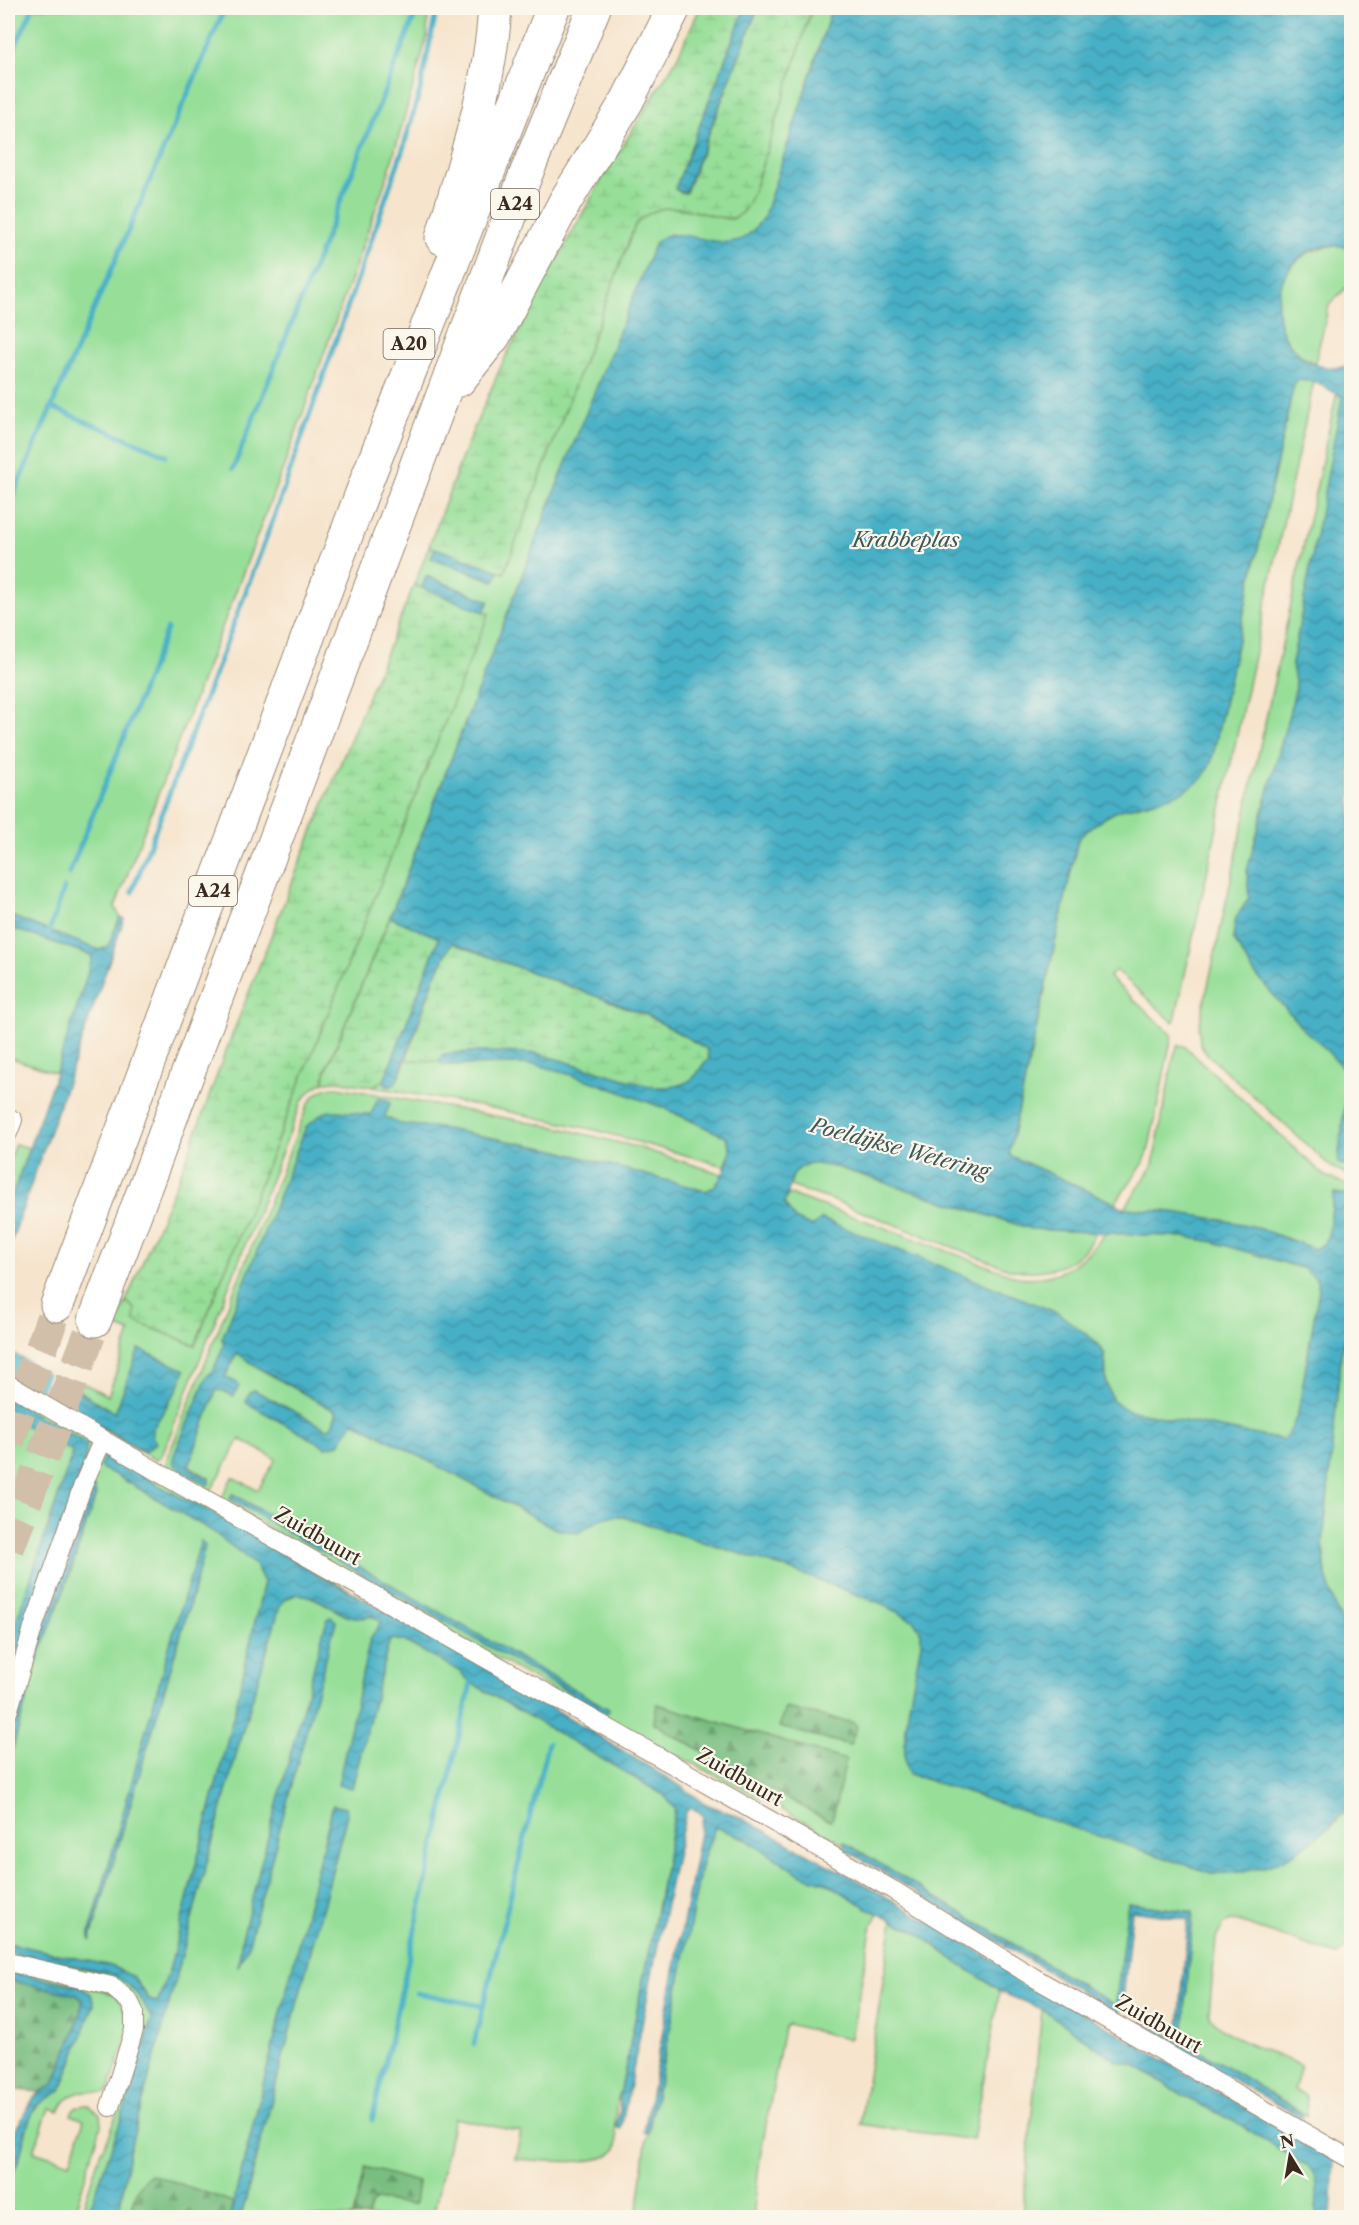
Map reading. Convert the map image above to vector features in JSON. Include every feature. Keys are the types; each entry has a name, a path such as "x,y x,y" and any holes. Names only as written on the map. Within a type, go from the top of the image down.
{"highway":[{"name":"A20","path":"368,477 469,150 486,80 495,8"},
{"name":"A24","path":"57,1305 368,477 553,8"},
{"name":"A24","path":"95,1320 526,174 594,8"},
{"name":"A24","path":"441,402 494,336 566,200 627,101 675,8"}],"street":[{"name":"Zuidbuurt","path":"8,1384 156,1471 893,1890 1033,1977 1352,2160"},
{"path":"8,1712 34,1625 82,1485 103,1439"},
{"path":"8,1962 111,1986 129,2001 134,2011 134,2030 110,2107"}],"green space":[{"path":"8,8 428,8 427,37 389,171 285,463 115,907 120,917 108,947 99,950 8,915"},
{"path":"700,8 745,8 675,189 681,193 686,193 758,8 812,8 749,202 741,213 732,219 681,208 669,208 646,215 635,225 504,573 429,546 466,447 502,364 598,186 676,60"},
{"path":"812,8 832,8 764,217 748,235 740,240 720,243 670,234 655,243 559,480 390,917 325,1072 324,1082 313,1088 302,1101 162,1455 155,1460 58,1404 58,1399 61,1403 145,1452 153,1428 178,1388 115,1413 65,1384 75,1381 108,1396 130,1332 115,1326 126,1301 135,1309 135,1321 195,1345 488,613 484,612 488,601 427,576 422,588 414,585 429,546 435,548 432,558 494,581 499,571 504,573 635,225 644,215 658,209 670,207 696,211 755,187"},
{"path":"1341,245 1351,247 1351,283 1329,305 1315,363 1300,354 1289,342 1281,328 1278,296 1283,280 1292,266 1306,254 1314,250"},
{"path":"1298,380 1314,381 1175,1020 1173,1022 1116,970 1109,977 1172,1035 1148,1152 1143,1164 1115,1203 1011,1156 1009,1153 1078,839 1092,825 1117,811 1155,801 1219,727 1294,384"},
{"path":"1337,392 1342,397 1340,411 1292,664 1296,688 1247,871 1249,898 1236,918 1233,938 1252,970 1303,1029 1319,1042 1349,1074 1338,1163 1351,1168 1351,1177 1331,1167 1205,1052 1200,1044 1199,1027"},
{"path":"414,585 489,613 195,1345 134,1321 135,1309 126,1301 184,1165 304,852"},
{"path":"390,917 439,938 384,1081 374,1087 338,1081 324,1082 325,1073"},
{"path":"8,927 91,955 93,959 56,1073 8,1057"},
{"path":"452,943 647,1015 707,1049 709,1059 689,1081 662,1087 652,1087 536,1053 470,1052 444,1054 439,1061 406,1060 435,976"},
{"path":"1178,1045 1184,1046 1325,1176 1351,1186 1351,1195 1334,1193 1328,1237 1324,1244 1314,1249 1267,1232 1221,1220 1125,1208 1153,1165 1174,1055"},
{"path":"406,1060 439,1061 443,1065 535,1064 594,1082 664,1108 726,1137 730,1148 729,1155 725,1166 595,1130 497,1109 374,1087 384,1081 390,1087 398,1078"},
{"path":"337,1087 560,1128 640,1148 722,1174 716,1185 705,1191 551,1149 440,1128 400,1124 385,1118 387,1100 378,1098 371,1114 353,1113 306,1127 222,1339 224,1344 213,1372 208,1374 173,1458 181,1470 207,1485 210,1479 189,1465 216,1391 237,1383 225,1377 237,1353 262,1370 337,1412 332,1426 327,1429 254,1390 246,1399 247,1403 326,1447 339,1444 353,1421 556,1529 578,1533 598,1520 614,1514 788,1569 883,1604 914,1621 921,1632 921,1644 904,1744 1214,1874 1256,1869 1331,1827 1351,1805 1351,1944 1337,1955 1231,1921 1224,1924 1216,1938 1209,2013 1214,2021 1235,2037 1301,2065 1294,2090 1306,2096 1307,2116 1182,2040 1193,1912 1128,1903 1114,2005 814,1827 753,1794 628,1733 224,1502 222,1498 232,1477 258,1490 276,1459 240,1439 212,1489 207,1492 166,1467 167,1459 307,1107 316,1095","holes":["233,1494 607,1714 230,1499","657,1704 845,1760 830,1821 654,1723"]},
{"path":"15,1144 29,1148 8,1207 8,1165"},
{"path":"810,1163 836,1167 1031,1229 1095,1232 1080,1254 1059,1267 1035,1271 1009,1269 790,1186 796,1171"},
{"path":"788,1194 1017,1277 1046,1276 1068,1268 1088,1253 1106,1233 1186,1237 1214,1242 1302,1268 1316,1278 1319,1289 1298,1413 1292,1428 1283,1440 1126,1410 1112,1399 1106,1382 1105,1354 1094,1340 822,1219 812,1227 795,1219 784,1204"},
{"path":"1351,1322 1351,1644 1335,1606 1326,1576 1323,1543 1341,1354"},
{"path":"8,1390 92,1443 80,1485 87,1444 8,1398"},
{"path":"8,1415 73,1452 8,1646"},
{"path":"109,1450 360,1596 318,1575 241,1528 158,1485 113,1456 101,1468 212,1531 255,1564 264,1582 234,1714 170,1967 161,1996 156,2002 150,2000 132,1976 111,1966 8,1943 8,1764 39,1656 96,1495 94,1488 87,1487 96,1461","holes":["200,1544 205,1546 193,1593 90,1941 90,1932"]},
{"path":"298,1594 314,1598 345,1616 373,1617 380,1620 379,1626 370,1639 339,1785 352,1788 389,1642 393,1639 404,1641 461,1672 468,1681 664,1795 675,1809 617,2105 617,2146 612,2153 602,2158 588,2160 571,2162 515,2159 521,2132 454,2118 433,2217 367,2217 371,2204 376,2200 412,2205 365,2167 353,2217 241,2217 347,1814 333,1806 230,2217 232,2202 140,2185 129,2217 112,2218 120,2205 129,2152 242,1733 280,1606 286,1599"},
{"path":"657,1704 846,1760 833,1817 830,1821 825,1819 671,1734 654,1722"},
{"path":"785,1708 855,1723 857,1727 850,1745 779,1727"},
{"path":"715,1827 744,1838 802,1875 827,1883 878,1913 872,1924 851,2038 847,2039 788,2024 784,2028 760,2157 753,2217 637,2218 646,2142 673,2016 697,1883"},
{"path":"893,1921 917,1932 960,1965 997,1988 999,1994 973,2140 860,2124"},
{"path":"8,1952 113,1975 136,1993 152,2019 119,2126 87,2217 80,2217 101,2150 114,2121 124,2079 135,2002 8,1957"},
{"path":"8,1966 116,1994 131,2024 108,2092 83,2091 69,2098 59,2111 49,2108 34,2151 70,2163 84,2120 71,2115 72,2112 77,2107 88,2105 100,2114 101,2126 73,2217 30,2217 8,2210 8,2186 20,2156 30,2117 41,2101 61,2090 93,2005 54,1982 8,1971"},
{"path":"8,1980 77,1995 83,2001 77,2025 54,2084 40,2092 8,2089"},
{"path":"1042,2009 1117,2061 1134,2065 1193,2101 1241,2125 1307,2166 1315,2176 1316,2217 1022,2218"},
{"path":"365,2167 418,2182 415,2203 412,2205 376,2200 371,2205 367,2217 353,2217"},
{"path":"151,2174 233,2202 229,2217 129,2217 139,2187"}],"water":[{"path":"745,8 758,8 685,193 675,189"},
{"name":"Krabbeplas","path":"832,8 1351,8 1351,247 1319,248 1296,261 1282,282 1278,307 1283,332 1296,353 1319,366 1351,366 1351,1168 1338,1163 1348,1074 1319,1042 1303,1029 1252,970 1233,938 1236,918 1249,898 1247,871 1296,688 1292,664 1342,397 1317,383 1298,380 1294,384 1211,761 1200,781 1190,788 1178,794 1115,812 1095,824 1078,839 1009,1153 1011,1156 1125,1208 1173,1212 1252,1226 1314,1249 1324,1244 1328,1237 1334,1193 1351,1195 1351,1322 1341,1354 1323,1543 1326,1576 1335,1606 1351,1644 1351,1805 1308,1844 1270,1865 1246,1871 1214,1874 909,1774 906,1763 906,1730 921,1644 921,1632 914,1621 883,1604 788,1569 625,1517 606,1517 578,1533 556,1529 354,1421 339,1444 326,1447 247,1403 246,1399 254,1390 327,1429 332,1426 337,1412 262,1370 237,1353 225,1377 239,1386 234,1396 221,1390 216,1391 189,1465 190,1468 210,1479 209,1484 207,1485 174,1465 173,1458 208,1374 213,1372 224,1344 222,1339 306,1127 322,1114 340,1111 371,1114 378,1098 390,1103 385,1117 400,1124 440,1128 551,1149 705,1191 716,1185 723,1174 731,1149 726,1137 664,1108 594,1082 535,1064 443,1065 440,1063 440,1058 444,1054 536,1053 652,1087 662,1087 689,1081 709,1059 707,1049 647,1015 452,943 435,976 398,1078 394,1085 387,1086 384,1081 439,938 390,917 559,480 655,243 664,237 675,235 712,241 737,241 748,235 764,217","holes":["810,1163 836,1167 1031,1229 1186,1237 1214,1242 1302,1268 1316,1278 1319,1289 1298,1413 1292,1428 1283,1440 1126,1410 1112,1399 1106,1382 1105,1355 1094,1340 1058,1313 822,1219 812,1227 795,1219 784,1203 794,1174"]},
{"path":"435,548 499,571 495,581 431,558"},
{"path":"426,576 489,601 484,612 422,588"},
{"path":"8,915 99,950 108,947 120,917 124,919 8,1251 8,1207 56,1073 92,959 91,955 8,927"},
{"path":"139,1349 185,1370 178,1388 153,1428 152,1436 156,1443 145,1452 61,1403 58,1399 8,1373 8,1355 16,1355 115,1413"},
{"path":"8,1398 87,1444 85,1459 8,1686 8,1646 73,1452 8,1415"},
{"path":"108,1455 158,1485 241,1528 318,1575 442,1640 706,1804 737,1816 859,1881 1334,2160 1331,2217 1316,2217 1315,2176 1307,2166 1241,2125 1193,2101 1134,2065 1117,2061 1042,2009 998,1991 997,1988 960,1965 917,1932 867,1908 827,1883 802,1875 744,1838 715,1827 702,1862 648,2133 644,2132 703,1817 700,1812 690,1808 686,1812 672,1874 621,2129 616,2127 620,2110 619,2096 675,1809 664,1795 468,1681 461,1672 404,1641 393,1639 389,1642 352,1788 338,1785 370,1639 381,1622 373,1616 353,1618 314,1598 296,1595 287,1598 280,1606 242,1733 129,2152 120,2205 112,2217 87,2217 119,2126 152,2019 134,1991 115,1976 8,1952 8,1943 111,1966 132,1976 150,2000 158,2001 170,1967 234,1714 264,1582 255,1564 212,1531 101,1468 104,1457"},
{"path":"94,1488 96,1495 39,1656 8,1764 12,1721 17,1700 56,1598"},
{"path":"232,1494 609,1709 607,1714 230,1499"},
{"path":"201,1541 205,1546 193,1593 90,1941 90,1932 169,1647"},
{"path":"331,1617 336,1621 249,1943 238,1967 242,1938 258,1875 324,1629"},
{"path":"333,1805 345,1808 347,1814 241,2217 230,2217"},
{"path":"844,1842 1114,2005 1128,1903 1193,1912 1183,2040 1302,2113 1302,2118 1135,2025 1137,2021 1178,2039 1188,1919 1132,1911 1122,2009 1119,2014 843,1848"},
{"path":"8,1971 78,1986 91,1994 94,2005 61,2090 36,2106 26,2129 20,2156 8,2186 8,2151 17,2127 34,2097 54,2084 77,2025 83,2001 77,1995 8,1980"}],"pier":[{"path":"49,1373 64,1382 57,1400 42,1391"}],"waterway":[{"path":"8,61 33,8"},
{"path":"8,507 225,8"},
{"path":"233,469 418,8"},
{"path":"132,892 274,517 404,146 420,90 437,8"},
{"path":"51,407 166,455"},
{"path":"69,874 167,629"},
{"path":"48,935 64,888"},
{"path":"372,2120 471,1683"},
{"path":"474,2044 548,1743"},
{"path":"417,1993 483,2006"}],"tunnel":[{"path":"8,1441 57,1305"},
{"path":"8,1548 95,1320"}],"water label":[{"name":"Poeldijkse Wetering","path":"900,1148"}]}
